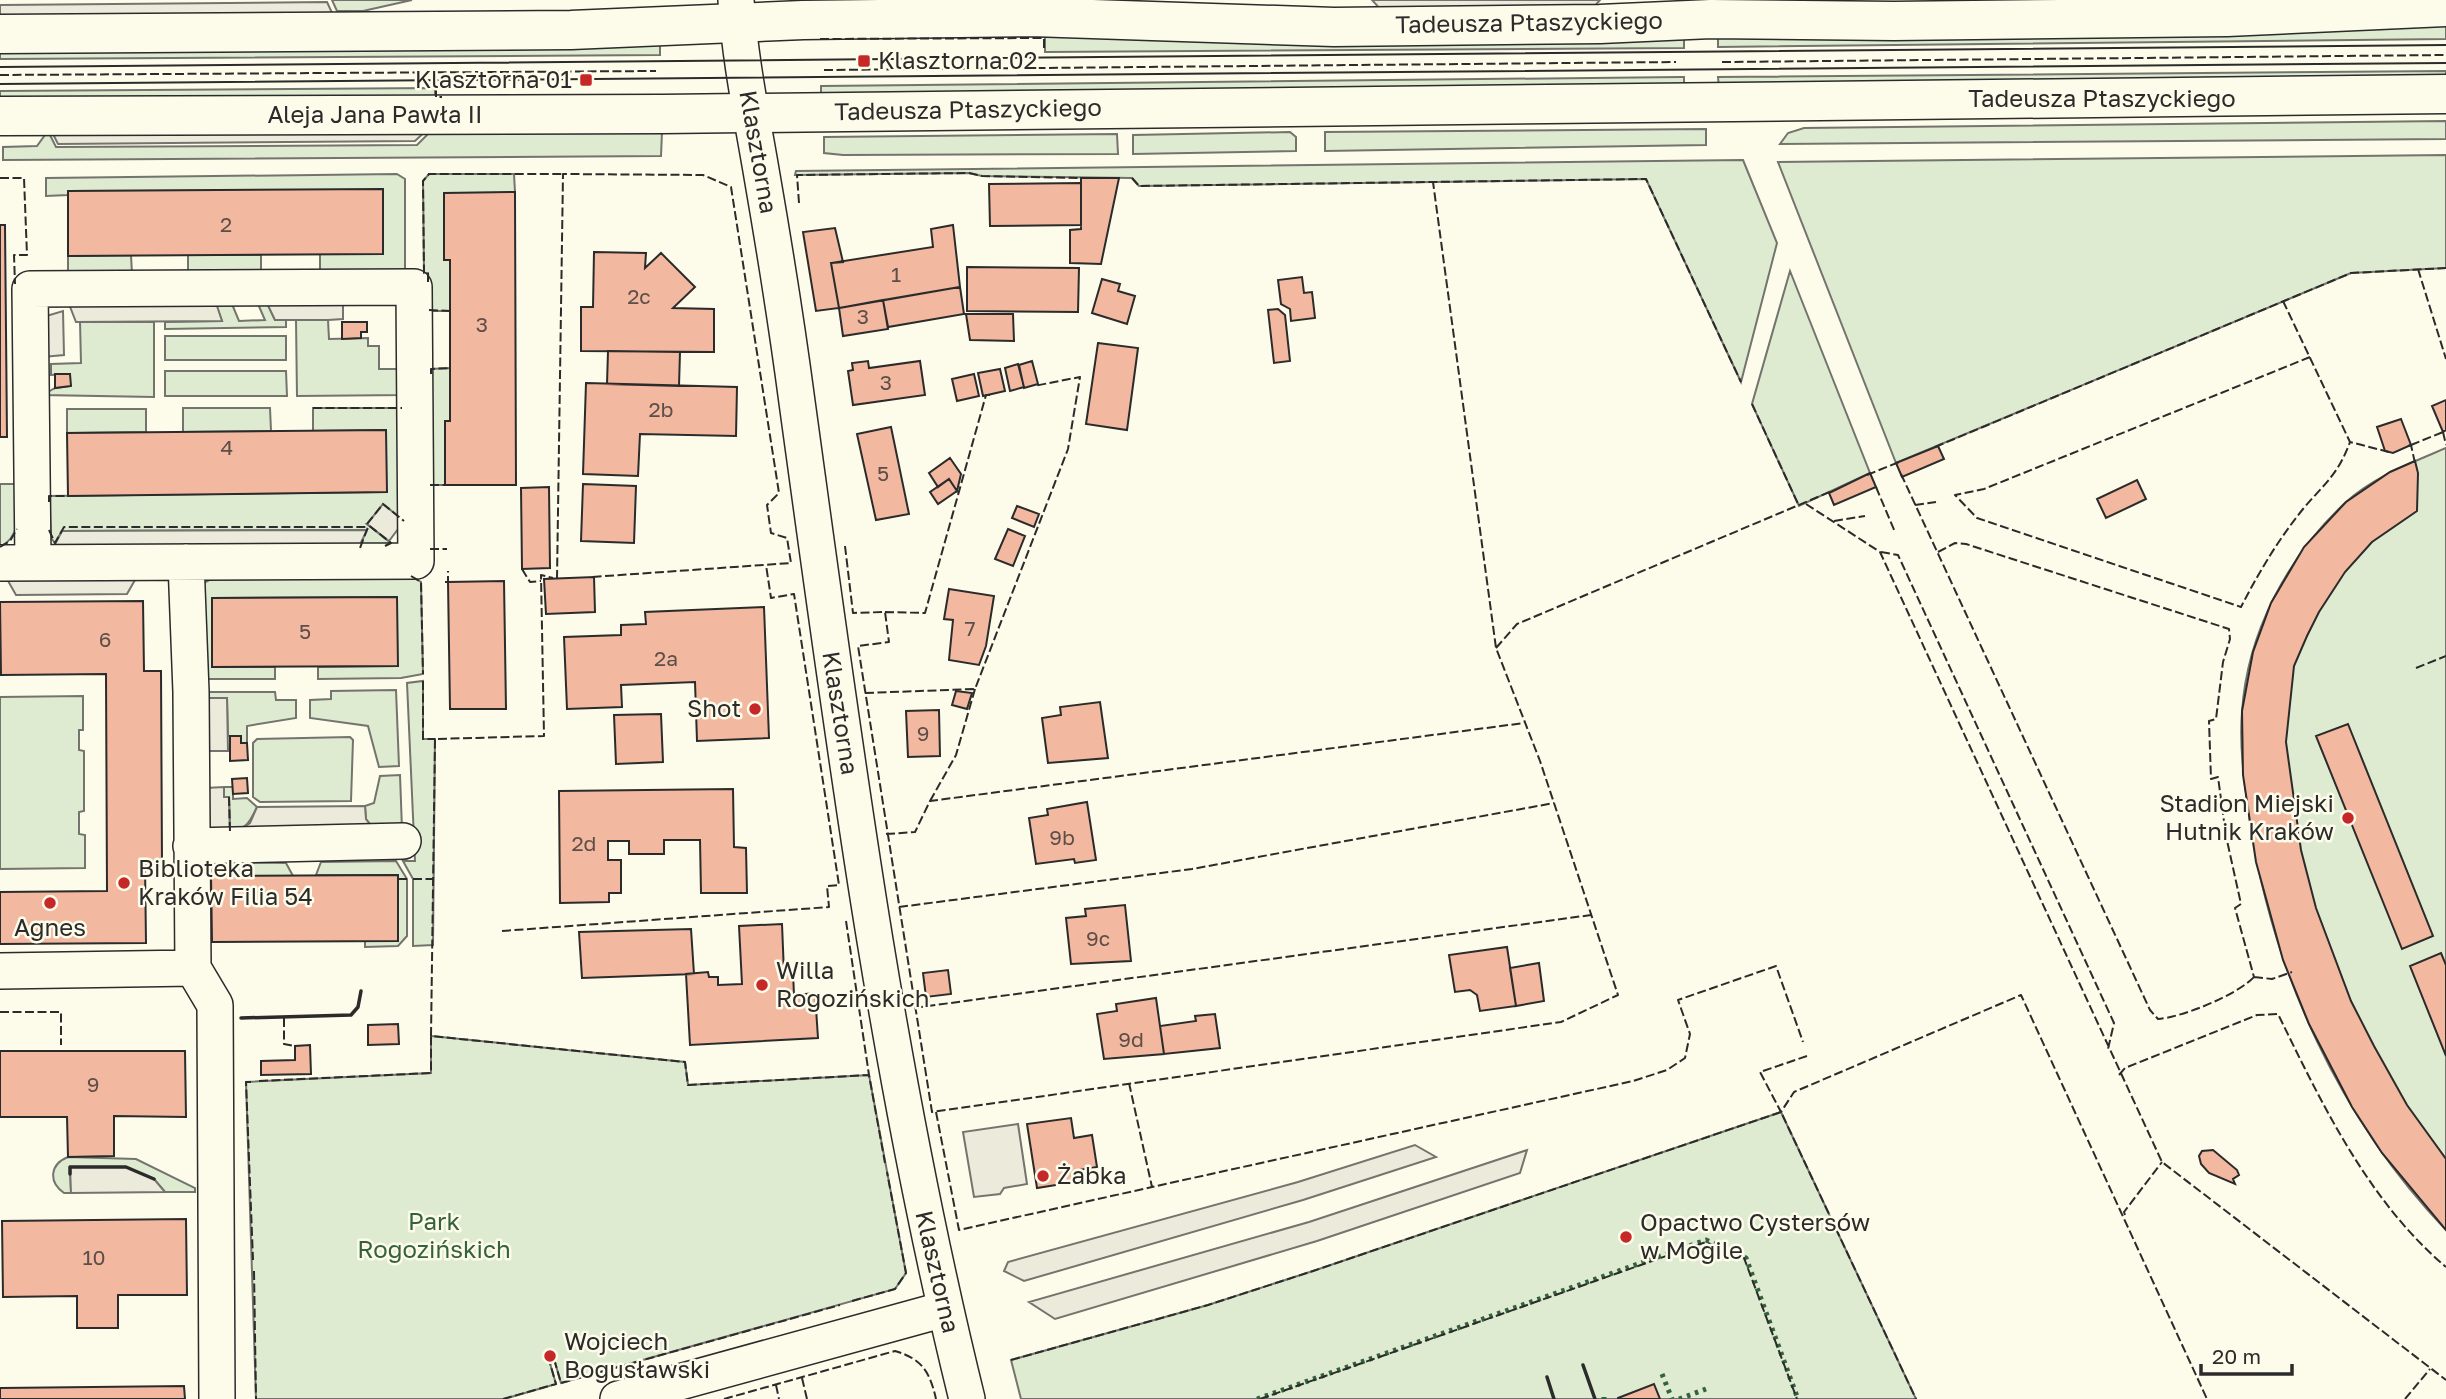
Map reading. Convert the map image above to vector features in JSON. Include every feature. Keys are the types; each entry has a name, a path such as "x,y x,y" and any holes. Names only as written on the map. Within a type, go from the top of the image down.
{"main road":[{"name":"Tadeusza Ptaszyckiego","path":"736,12 1032,17 1334,27 1600,24 1723,19 1894,21 2227,17 2446,7"},
{"path":"0,34 584,30 736,12"},
{"name":"Tadeusza Ptaszyckiego","path":"750,113 2446,94"},
{"name":"Aleja Jana Pawła II","path":"0,116 750,113"}],"street":[{"name":"Klasztorna","path":"736,12 788,341 818,573 890,1032 945,1309 967,1399"},
{"path":"414,287 416,561 186,562 16,563 30,289 414,287"},
{"path":"186,562 191,692 193,968 215,1005 217,1399"},
{"path":"191,846 402,841"},
{"path":"0,971 193,968"},
{"path":"618,1399 945,1309"}],"green space":[{"path":"332,0 412,0 363,11 337,11"},
{"path":"2446,23 2446,39 1718,47 1718,35"},
{"path":"1045,33 1684,35 1684,48 1045,52"},
{"path":"660,43 660,55 0,59 0,50"},
{"path":"2446,71 2446,78 1719,88 1718,77"},
{"path":"1684,77 1684,88 821,97 821,86"},
{"path":"435,88 435,99 0,99 0,91"},
{"path":"2446,121 2446,139 1780,144 1788,133 1804,128"},
{"path":"1706,129 1706,145 1325,151 1325,132"},
{"path":"430,132 662,132 661,156 3,160 3,147 37,146 45,135 50,135 56,147 417,145"},
{"path":"1290,132 1296,137 1296,151 1133,154 1133,135"},
{"path":"1117,134 1118,154 824,153 824,137"},
{"path":"2446,155 2446,268 2351,273 1896,463 1778,162"},
{"path":"1743,160 1777,243 1741,382 1646,179 1139,186 1132,178 982,176 969,173 795,175 796,171"},
{"path":"397,174 405,179 405,273 320,273 320,254 383,254 383,190 68,191 68,195 46,196 46,178"},
{"path":"429,174 514,174 515,192 450,260 450,311 429,311 428,273 424,273 423,181"},
{"path":"131,255 132,274 68,275 68,256"},
{"path":"188,255 261,255 261,273 188,274"},
{"path":"1790,271 1870,473 1799,506 1752,404"},
{"path":"267,303 275,320 286,320 286,327 165,329 165,322 222,321 217,307 220,304 232,304 239,321 265,320 258,304"},
{"path":"296,320 328,320 329,339 368,338 368,346 379,346 379,369 398,369 405,395 297,396"},
{"path":"80,322 154,322 154,397 43,395 55,388 70,386 70,374 51,375 51,364 81,363"},
{"path":"165,336 286,336 286,360 165,360"},
{"path":"450,368 450,421 445,421 445,485 430,485 431,369"},
{"path":"165,371 286,371 287,396 165,396"},
{"path":"183,408 270,408 271,431 183,432"},
{"path":"313,408 404,408 404,521 367,524 391,543 359,548 366,530 62,531 55,543 51,538 49,496 386,492 386,430 313,431"},
{"path":"67,409 146,409 146,432 67,433"},
{"name":"Stadion Miejski Hutnik Kraków","path":"2446,448 2446,1230 2408,1187 2343,1092 2294,988 2275,934 2261,878 2246,795 2241,726 2252,653 2262,625 2274,598 2306,547 2324,524 2356,494 2393,471"},
{"path":"0,484 17,484 18,520 13,535 0,547"},
{"path":"410,575 421,582 423,674 401,678 318,679 318,667 397,666 397,597 212,598 212,667 275,667 275,679 200,679 199,586 215,577"},
{"path":"423,681 423,739 435,739 433,945 413,946 413,879 403,861 415,861 407,683"},
{"path":"396,690 399,766 379,767 368,726 310,718 310,700 331,699 331,691"},
{"path":"205,692 275,692 276,700 296,700 296,718 247,726 247,743 241,743 241,736 228,736 227,698 205,698"},
{"path":"83,696 83,730 79,730 79,750 84,751 84,811 79,812 79,834 85,835 85,868 0,869 0,697"},
{"path":"350,737 353,740 351,801 260,802 253,797 253,743 257,739"},
{"path":"400,775 402,829 373,828 366,819 365,806 374,803 380,776"},
{"path":"224,787 233,787 233,799 247,798 257,807 250,820 240,828 230,830 229,797 224,797"},
{"path":"396,861 407,879 407,936 398,946 365,947 365,941 398,941 397,875 316,875 321,862"},
{"path":"215,862 286,863 293,876 205,902 205,865"},
{"name":"Park Rogozińskich","path":"431,1036 685,1062 688,1085 869,1075 906,1273 895,1289 561,1383 552,1352 547,1353 556,1384 504,1399 256,1399 246,1082 431,1073"},
{"name":"Opactwo Cystersów w Mogile","path":"1781,1112 1916,1399 1021,1399 1011,1360 1208,1305"},
{"path":"68,1157 136,1159 195,1188 195,1192 165,1192 154,1179 70,1167 71,1193 64,1193 55,1184 53,1174 58,1164"}],"shaded area":[{"path":"1372,0 1600,0 1593,8 1382,11"},
{"path":"327,2 333,15 0,17 0,5"},
{"path":"429,128 415,141 58,144 51,130"},
{"path":"343,295 343,319 328,320 275,320 264,297"},
{"path":"214,297 222,321 76,322 67,299"},
{"path":"63,311 64,355 43,357 43,317"},
{"path":"383,504 404,521 389,541 367,524"},
{"path":"367,530 356,553 53,548 62,531"},
{"path":"3,572 139,573 127,594 16,595"},
{"path":"205,698 227,698 228,751 206,751"},
{"path":"224,787 224,797 229,797 230,838 206,838 205,788"},
{"path":"365,806 366,819 373,828 239,830 250,823 257,807"},
{"path":"1018,1124 1027,1184 1004,1188 1000,1194 974,1197 963,1132"},
{"path":"1415,1145 1436,1157 1303,1200 1024,1281 1004,1271 1008,1262 1298,1182"},
{"path":"1527,1150 1520,1173 1317,1241 1055,1319 1029,1302 1309,1222"},
{"path":"70,1167 126,1167 154,1179 165,1192 71,1193"}],"building":[{"path":"1081,178 1119,178 1101,264 1070,263 1070,230 1081,229"},
{"path":"1081,183 1081,225 990,226 989,184"},
{"path":"383,189 383,254 68,256 68,191"},
{"path":"515,192 516,485 445,485 445,421 450,421 450,260 444,260 444,193"},
{"path":"0,225 5,225 7,437 0,437"},
{"path":"953,225 960,287 839,308 831,263 933,247 931,229"},
{"path":"835,228 843,262 831,263 839,308 816,311 803,232"},
{"path":"594,252 646,253 645,268 661,253 695,287 673,308 714,309 714,352 581,351 581,307 593,307"},
{"path":"967,267 1079,268 1078,312 967,311"},
{"path":"1302,277 1304,293 1312,292 1315,318 1291,321 1290,309 1281,304 1278,280"},
{"path":"1102,279 1120,284 1118,291 1135,296 1127,324 1092,313"},
{"path":"960,287 964,314 888,327 883,300"},
{"path":"883,300 888,329 843,336 839,308"},
{"path":"1278,309 1285,315 1290,361 1274,363 1268,310"},
{"path":"966,314 1013,314 1014,341 970,340"},
{"path":"342,322 367,322 367,332 361,332 361,338 342,339"},
{"path":"1098,343 1138,348 1127,430 1086,424"},
{"path":"608,351 680,352 679,386 607,384"},
{"path":"868,361 869,368 920,361 925,395 853,405 848,371 853,370 852,363"},
{"path":"1032,361 1038,384 1024,388 1019,365"},
{"path":"1018,364 1024,387 1010,391 1005,368"},
{"path":"1000,369 1005,391 983,396 978,373"},
{"path":"55,374 70,374 71,386 55,388"},
{"path":"974,374 979,396 957,401 952,379"},
{"path":"586,383 737,387 736,436 640,434 638,476 583,474"},
{"path":"2446,400 2446,430 2443,432 2432,406"},
{"path":"2401,419 2411,445 2393,453 2385,451 2377,427"},
{"path":"891,427 909,514 876,520 857,434"},
{"path":"386,430 387,492 68,496 67,433"},
{"path":"1938,446 1944,459 1902,477 1896,463"},
{"path":"950,458 961,474 957,491 949,479 938,487 929,473"},
{"path":"2415,461 2418,473 2417,511 2372,542 2345,572 2307,636 2294,666 2286,742 2301,850 2316,908 2351,1001 2374,1046 2407,1105 2446,1159 2446,1230 2382,1153 2352,1107 2309,1024 2283,960 2256,862 2243,775 2242,711 2253,652 2271,603 2304,547 2346,502 2390,472"},
{"path":"1870,473 1876,487 1834,505 1829,493"},
{"path":"949,479 957,491 938,504 930,492"},
{"path":"2137,480 2146,499 2106,518 2097,499"},
{"path":"583,484 636,486 634,543 581,541"},
{"path":"549,487 550,568 522,569 521,488"},
{"path":"1017,506 1039,514 1034,527 1012,518"},
{"path":"1008,529 1025,536 1013,566 995,559"},
{"path":"594,577 595,612 546,614 544,579"},
{"path":"504,581 506,709 450,709 448,582"},
{"path":"949,589 994,596 986,646 979,665 949,660 953,620 944,619"},
{"path":"397,597 398,666 212,667 212,598"},
{"path":"143,601 144,671 161,671 162,864 145,864 146,943 0,944 0,892 107,891 106,674 1,675 0,602"},
{"path":"764,607 769,738 697,741 695,682 621,685 622,707 567,709 564,637 621,635 621,625 646,624 645,612"},
{"path":"956,691 972,693 967,709 952,705"},
{"path":"1100,702 1108,758 1048,763 1042,718 1061,715 1060,707"},
{"path":"939,710 940,756 908,757 906,711"},
{"path":"661,714 663,762 616,764 614,715"},
{"path":"2348,724 2433,936 2402,949 2316,736"},
{"path":"230,736 241,736 241,743 247,743 248,760 230,761"},
{"path":"247,778 248,793 233,794 232,779"},
{"path":"733,789 734,847 746,848 747,893 701,893 700,840 664,840 664,854 629,854 629,841 608,841 608,860 621,860 621,893 609,893 609,902 560,903 559,791"},
{"path":"1087,802 1096,860 1075,863 1074,859 1036,864 1029,818 1048,815 1047,809"},
{"path":"398,875 398,941 212,942 211,876"},
{"path":"1125,905 1131,961 1071,964 1066,918 1086,916 1085,909"},
{"name":"Willa Rogozińskich","path":"782,924 784,973 793,972 794,995 815,993 818,1038 690,1045 686,974 708,972 709,977 718,977 718,985 742,984 739,926"},
{"path":"691,929 694,974 582,978 579,932"},
{"path":"1507,947 1516,1006 1480,1011 1477,995 1470,990 1455,992 1449,955"},
{"path":"2441,953 2446,965 2446,1056 2410,966"},
{"path":"1539,963 1544,1001 1516,1006 1510,968"},
{"path":"948,970 951,994 926,997 923,973"},
{"path":"1156,998 1164,1054 1104,1059 1097,1014 1117,1011 1116,1004"},
{"path":"1215,1014 1220,1048 1164,1054 1160,1026 1196,1021 1195,1016"},
{"path":"398,1024 399,1044 368,1045 368,1025"},
{"path":"310,1045 311,1074 261,1075 261,1061 295,1060 295,1046"},
{"path":"0,1051 185,1051 186,1117 114,1116 114,1156 68,1157 67,1117 0,1117"},
{"path":"1071,1118 1074,1138 1092,1135 1097,1167 1079,1170 1081,1181 1037,1188 1027,1124"},
{"path":"2213,1150 2237,1170 2239,1175 2233,1179 2235,1184 2209,1173 2201,1164 2199,1156 2202,1151"},
{"path":"186,1219 187,1295 118,1295 118,1328 77,1328 77,1296 3,1297 2,1221"},
{"path":"1654,1384 1660,1399 1618,1399 1618,1398"},
{"path":"184,1386 185,1399 0,1399 0,1388"}],"tram line":[{"path":"0,67 2446,45"},
{"path":"0,84 2446,63"}],"hedge":[{"path":"1257,1399 1706,1240 1746,1258 1798,1399"},
{"path":"1662,1374 1672,1399"},
{"path":"1679,1399 1706,1389"}],"fence":[{"path":"820,39 1044,38 1044,50"},
{"path":"1722,62 2446,55"},
{"path":"824,70 1676,62"},
{"path":"0,75 656,71"},
{"path":"436,88 436,97 442,97"},
{"path":"799,203 797,175 969,173 982,176 1081,178"},
{"path":"428,282 428,273 424,273 423,181 429,174 563,174"},
{"path":"557,579 563,174 703,175 731,187 779,493 767,505 771,533 787,538 791,563 591,577"},
{"path":"0,178 24,178 27,255 14,255 15,284"},
{"path":"1132,178 1139,186 1646,179 1741,382"},
{"path":"845,546 853,613 885,612 889,642 858,646 932,1112 1561,1022 1618,995 1540,761 1496,648 1433,182"},
{"path":"1935,447 2351,273 2446,268"},
{"path":"2418,269 2446,359"},
{"path":"2283,301 2350,442 2389,452"},
{"path":"429,310 450,311"},
{"path":"2310,357 1984,489 1955,495 1977,518 2241,607 2277,544 2335,471 2350,442"},
{"path":"431,374 431,369 450,368"},
{"path":"865,693 975,689 1068,449 1080,377 1034,386"},
{"path":"885,612 925,613 986,395 990,395"},
{"path":"1752,404 1799,506"},
{"path":"313,408 402,408"},
{"path":"2443,432 2446,445"},
{"path":"2411,445 2443,432"},
{"path":"2408,446 2411,445 2415,463"},
{"path":"1867,475 1899,462"},
{"path":"1901,474 2150,1010 2158,1019 2181,1014 2223,998 2254,977"},
{"path":"430,485 445,485"},
{"path":"1876,487 1895,532"},
{"path":"1496,648 1517,624 1832,491"},
{"path":"49,502 49,496 68,496"},
{"path":"1915,505 1936,502"},
{"path":"385,546 391,543 367,524 383,504 404,521"},
{"path":"1806,504 1880,552 2162,1162 2446,1380"},
{"path":"1834,521 1865,516"},
{"path":"49,530 55,543 64,527 368,527 360,548"},
{"path":"0,547 10,541 17,529"},
{"path":"1938,552 1955,543 1966,544 2229,629 2230,639 2223,662 2216,719 2209,721 2211,779 2218,777 2226,836 2241,904 2235,908 2254,977"},
{"path":"430,549 447,549"},
{"path":"1881,552 1898,555 2114,1023 2108,1049"},
{"path":"502,931 829,907 827,886 839,885 794,594 771,598 766,565"},
{"path":"522,569 530,582 541,581"},
{"path":"445,582 448,582 448,571"},
{"path":"431,1036 435,739 544,736 541,575 553,578"},
{"path":"411,576 421,582 423,674"},
{"path":"2416,668 2446,656"},
{"path":"423,681 423,739 435,739"},
{"path":"930,801 956,755 975,689"},
{"path":"886,834 915,832 930,801 1524,723"},
{"path":"229,797 230,832"},
{"path":"899,907 1192,869 1554,803"},
{"path":"398,879 407,879"},
{"path":"413,879 433,879"},
{"path":"914,1008 1591,915"},
{"path":"846,921 869,1075"},
{"path":"1129,1083 1152,1187 1633,1081 1667,1070 1685,1058 1690,1034 1678,1000 1776,966 1803,1042"},
{"path":"2254,977 2272,979 2292,972"},
{"path":"1807,1056 1760,1072 1781,1112 1794,1092 2021,995 2207,1399"},
{"path":"0,1012 61,1012 61,1045"},
{"path":"2119,1075 2125,1068 2257,1015 2278,1014 2330,1116 2370,1182 2418,1241 2446,1267"},
{"path":"284,1018 284,1044 295,1046"},
{"path":"259,1081 431,1073 431,1036 685,1062 688,1085 869,1075 885,1163"},
{"path":"251,1082 246,1082 253,1260"},
{"path":"936,1112 959,1230 1152,1187"},
{"path":"1011,1360 1208,1305 1781,1112 1916,1399"},
{"path":"2125,1215 2124,1212 2162,1162"},
{"path":"852,1301 895,1289 906,1273 887,1172"},
{"path":"1260,1399 1706,1242 1744,1258 1797,1399"},
{"path":"254,1271 256,1399"},
{"path":"503,1399 556,1384 547,1353 552,1352 561,1383 840,1305"},
{"path":"724,1399 895,1351 912,1358 924,1368 936,1399"},
{"path":"2405,1399 2430,1369"},
{"path":"802,1378 807,1399"},
{"path":"776,1385 779,1399"}],"wall":[{"path":"241,1018 351,1015 358,1007 361,991"},
{"path":"70,1174 70,1167 126,1167 154,1179"},
{"path":"1583,1365 1595,1399"},
{"path":"1547,1377 1554,1399"}],"place":[{"name":"Klasztorna 02","path":"864,61"},
{"name":"Klasztorna 01","path":"586,80"},
{"name":"Shot","path":"755,709"},
{"name":"Stadion Miejski Hutnik Kraków","path":"2348,818"},
{"name":"Biblioteka Kraków Filia 54","path":"124,883"},
{"name":"Agnes","path":"50,903"},
{"name":"Willa Rogozińskich","path":"762,985"},
{"name":"Żabka","path":"1043,1176"},
{"name":"Opactwo Cystersów w Mogile","path":"1626,1237"},
{"name":"Wojciech Bogusławski","path":"550,1356"}]}
